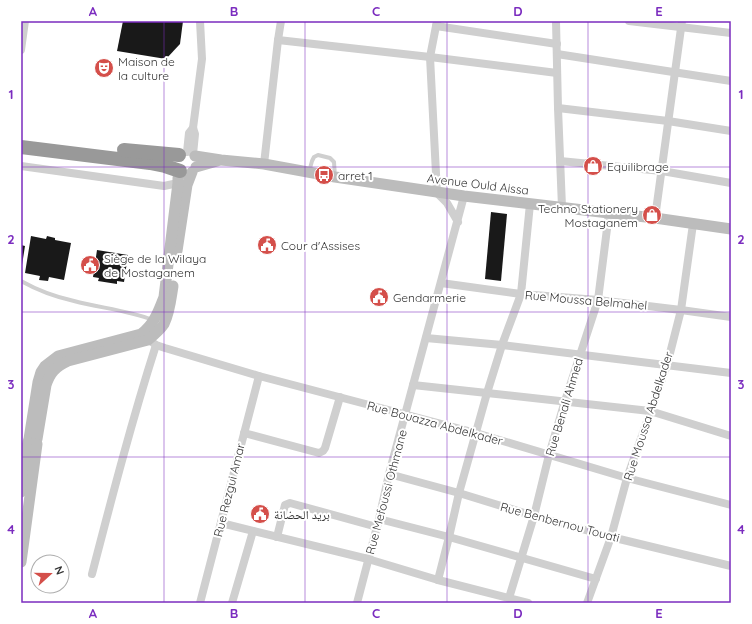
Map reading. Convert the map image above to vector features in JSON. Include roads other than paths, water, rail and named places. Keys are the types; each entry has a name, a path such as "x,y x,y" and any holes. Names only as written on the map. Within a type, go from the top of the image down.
{"highway":[{"path":"21,139 152,154 187,165"},
{"path":"21,148 165,166 187,165"}],"main road":[{"name":"Avenue Ould Aissa","path":"187,165 221,160 264,164 335,177 464,196 655,218 731,230"},
{"path":"159,322 170,307 187,186 187,165"},
{"path":"21,492 26,451 49,377 53,371 61,364 68,361 149,339 158,331 159,310 164,297 187,165"},
{"path":"21,562 29,441"}],"street":[{"path":"21,50 25,21"},
{"path":"21,166 164,186 187,165 195,134 193,128 202,59 200,21"},
{"path":"264,164 281,21"},
{"path":"556,21 562,207"},
{"path":"629,21 682,24 731,33"},
{"path":"458,222 451,208 437,192 430,57 437,24 557,44"},
{"path":"655,218 682,24"},
{"path":"278,40 557,73"},
{"path":"557,54 731,81"},
{"path":"558,108 668,121 731,131"},
{"path":"560,160 662,171 731,183"},
{"name":"Rue Mefoussi Othmane","path":"357,603 389,474 464,196"},
{"path":"438,580 449,538 458,493 487,393 502,345 521,294 530,204"},
{"name":"Rue Benali Ahmed","path":"508,598 522,558 565,401 598,300 609,213"},
{"name":"Rue Moussa Abdelkader","path":"587,603 611,537 627,478 667,365 681,310 693,224"},
{"name":"Rue Moussa Belmahel","path":"441,284 521,294 598,300 731,317"},
{"path":"426,338 502,345 731,373"},
{"path":"92,574 140,394 149,339"},
{"name":"Rue Bouazza Abdelkader","path":"149,339 259,376 476,433 627,478 731,505"},
{"name":"Rue Rezgui Amar","path":"200,603 259,376"},
{"path":"413,386 650,411 731,436"},
{"path":"244,433 319,453 325,448 340,397"},
{"name":"Rue Benbernou Touati","path":"389,474 611,537 731,566"},
{"path":"277,537 285,505 290,503 449,538 596,579"},
{"path":"221,523 368,559 438,580 528,603"},
{"path":"232,603 253,531"}],"lane":[{"path":"309,172 314,157 318,155 330,158 334,162 335,177"},
{"path":"21,281 45,292 73,301 140,315 159,322"}],"place":[{"name":"Maison de la culture","path":"104,68"},
{"name":"Equilibrage","path":"593,166"},
{"name":"arret 1","path":"324,175"},
{"name":"Techno Stationery Mostaganem","path":"652,215"},
{"name":"Cour d'Assises","path":"267,245"},
{"name":"Siège de la Wilaya de Mostaganem","path":"90,265"},
{"name":"Gendarmerie","path":"379,297"},
{"name":"بريد الحضانة","path":"260,514"}]}
